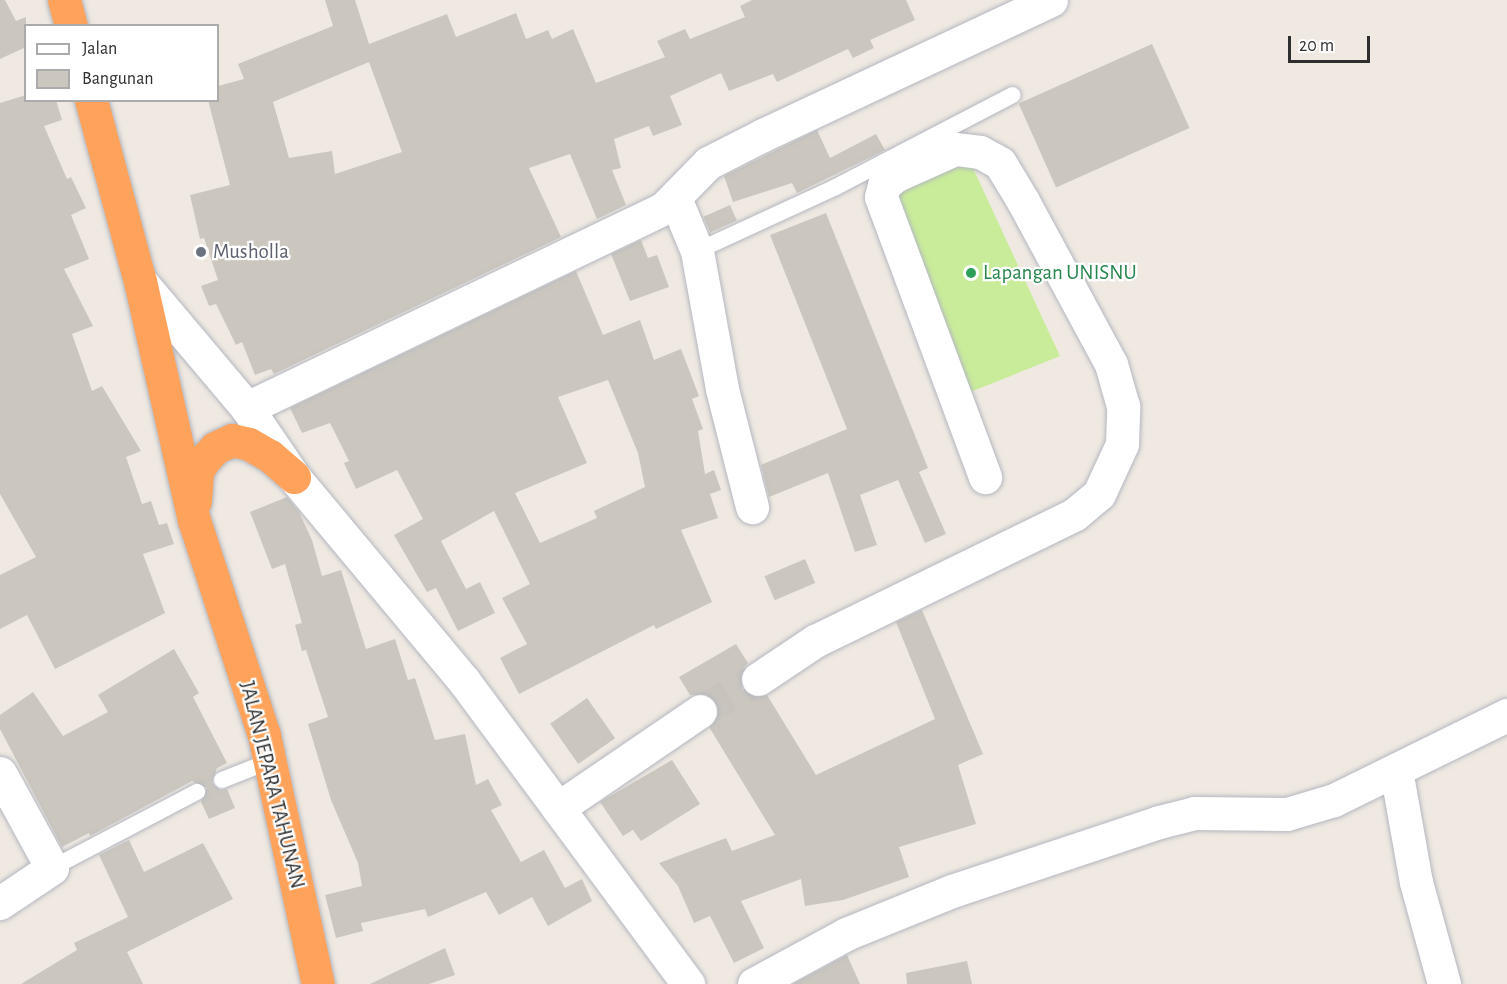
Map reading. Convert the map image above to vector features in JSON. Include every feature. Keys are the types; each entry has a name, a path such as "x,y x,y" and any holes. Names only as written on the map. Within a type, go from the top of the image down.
{"highway":[{"path":"64,0 70,24"},
{"name":"JALAN JEPARA TAHUNAN","path":"92,102 140,281 195,520 270,761 318,984"},
{"path":"195,520 197,471 215,448 232,440 249,444 270,456 294,477"}],"street":[{"path":"248,408 655,212 675,198 708,164 1051,0"},
{"path":"758,679 815,641 1075,514 1099,494 1122,444 1124,406 1111,364 1023,201 1000,163 980,152 955,149 895,176 884,185 881,197 984,477"},
{"path":"675,198 697,251 722,389 752,507"},
{"path":"140,281 248,408 294,477 464,681 688,984"},
{"path":"558,808 700,711"},
{"path":"754,984 846,934 941,896 1148,825 1194,813 1287,814 1334,800 1507,715"},
{"path":"1396,770 1416,882 1444,984"},
{"path":"0,773 52,868 0,903"}],"lane":[{"path":"697,251 836,187 1012,95"},
{"path":"222,780 270,761"},
{"path":"52,868 197,792"}],"green space":[{"name":"Lapangan UNISNU","path":"966,153 1060,356 968,393 888,190"}],"building":[{"path":"0,0 5,0 16,21 26,17 24,48 0,59"},
{"path":"325,0 355,0 369,44 447,14 456,37 516,13 526,39 548,30 552,39 573,29 596,83 665,57 657,41 685,29 690,39 745,17 740,6 752,0 906,0 915,20 870,40 874,48 853,58 848,49 777,82 773,74 729,91 721,73 670,96 682,125 653,136 649,126 614,139 621,168 612,170 626,205 597,219 570,154 529,168 561,237 274,374 271,369 255,375 242,342 236,345 216,304 209,306 201,286 218,280 204,238 200,239 190,195 230,185 209,102 219,102 219,86 244,79 238,64 333,26","holes":["369,62 402,152 335,174 332,151 289,158 273,102"]},
{"path":"1152,44 1189,128 1056,187 1019,103"},
{"path":"24,96 24,102 57,102 62,120 44,126 67,179 71,177 86,208 71,215 89,259 64,269 93,326 72,334 92,391 102,386 141,451 126,457 142,504 151,501 159,525 167,523 174,544 143,554 165,613 55,669 27,615 0,629 0,575 36,557 0,494 0,103"},
{"path":"817,130 830,158 876,134 885,150 797,193 792,183 733,202 724,176"},
{"path":"730,205 737,221 710,232 704,217"},
{"path":"826,213 928,468 919,472 946,534 925,543 898,480 860,495 877,545 855,552 828,473 769,497 761,465 847,429 770,235"},
{"path":"641,240 648,258 657,255 669,287 630,301 611,254"},
{"path":"576,271 603,335 640,320 654,360 681,349 699,396 692,399 703,429 698,431 705,474 714,470 721,490 710,494 718,518 681,530 712,602 656,629 654,625 519,694 500,658 527,644 502,598 530,584 494,511 441,541 466,589 480,582 495,613 458,631 436,588 427,592 394,535 423,519 397,470 356,489 344,463 349,461 330,423 302,433 290,408","holes":["608,380 638,453 645,487 594,511 597,518 540,543 515,493 587,463 558,397"]},
{"path":"287,497 299,512 312,540 322,576 341,570 366,649 395,639 408,680 415,678 435,740 465,734 476,785 488,779 502,805 491,810 521,862 544,850 565,888 582,879 592,901 548,926 532,897 499,915 486,892 428,917 425,909 361,923 363,931 336,938 325,895 362,886 358,863 331,800 308,724 328,717 306,650 302,651 295,625 302,623 285,564 272,569 250,512"},
{"path":"805,559 815,583 775,600 764,576"},
{"path":"922,610 983,754 958,765 976,824 899,847 909,877 843,900 805,906 801,879 741,901 764,948 734,963 710,916 694,923 678,886 659,863 726,838 732,851 775,835 709,727 717,719 716,701 708,694 690,695 679,677 736,644 748,663 741,671 742,689 750,696 767,695 816,775 935,719 896,622"},
{"path":"174,649 199,693 193,697 227,763 217,768 212,783 220,790 227,789 235,808 209,819 201,802 207,788 192,781 90,836 89,833 62,847 0,729 0,715 33,692 63,736 108,712 98,695"},
{"path":"587,698 615,738 578,764 550,724"},
{"path":"672,760 700,804 641,841 633,830 623,836 600,802"},
{"path":"129,840 144,872 203,843 233,899 127,952 143,984 21,984 77,950 74,943 128,917 99,855"},
{"path":"445,948 455,975 429,984 370,984"},
{"path":"847,955 860,984 793,984"},
{"path":"967,961 972,984 907,984 906,973"}],"tunnel":[{"path":"700,711 758,679"}],"place":[{"name":"Musholla","path":"201,252"},
{"name":"Lapangan UNISNU","path":"971,273"}]}
